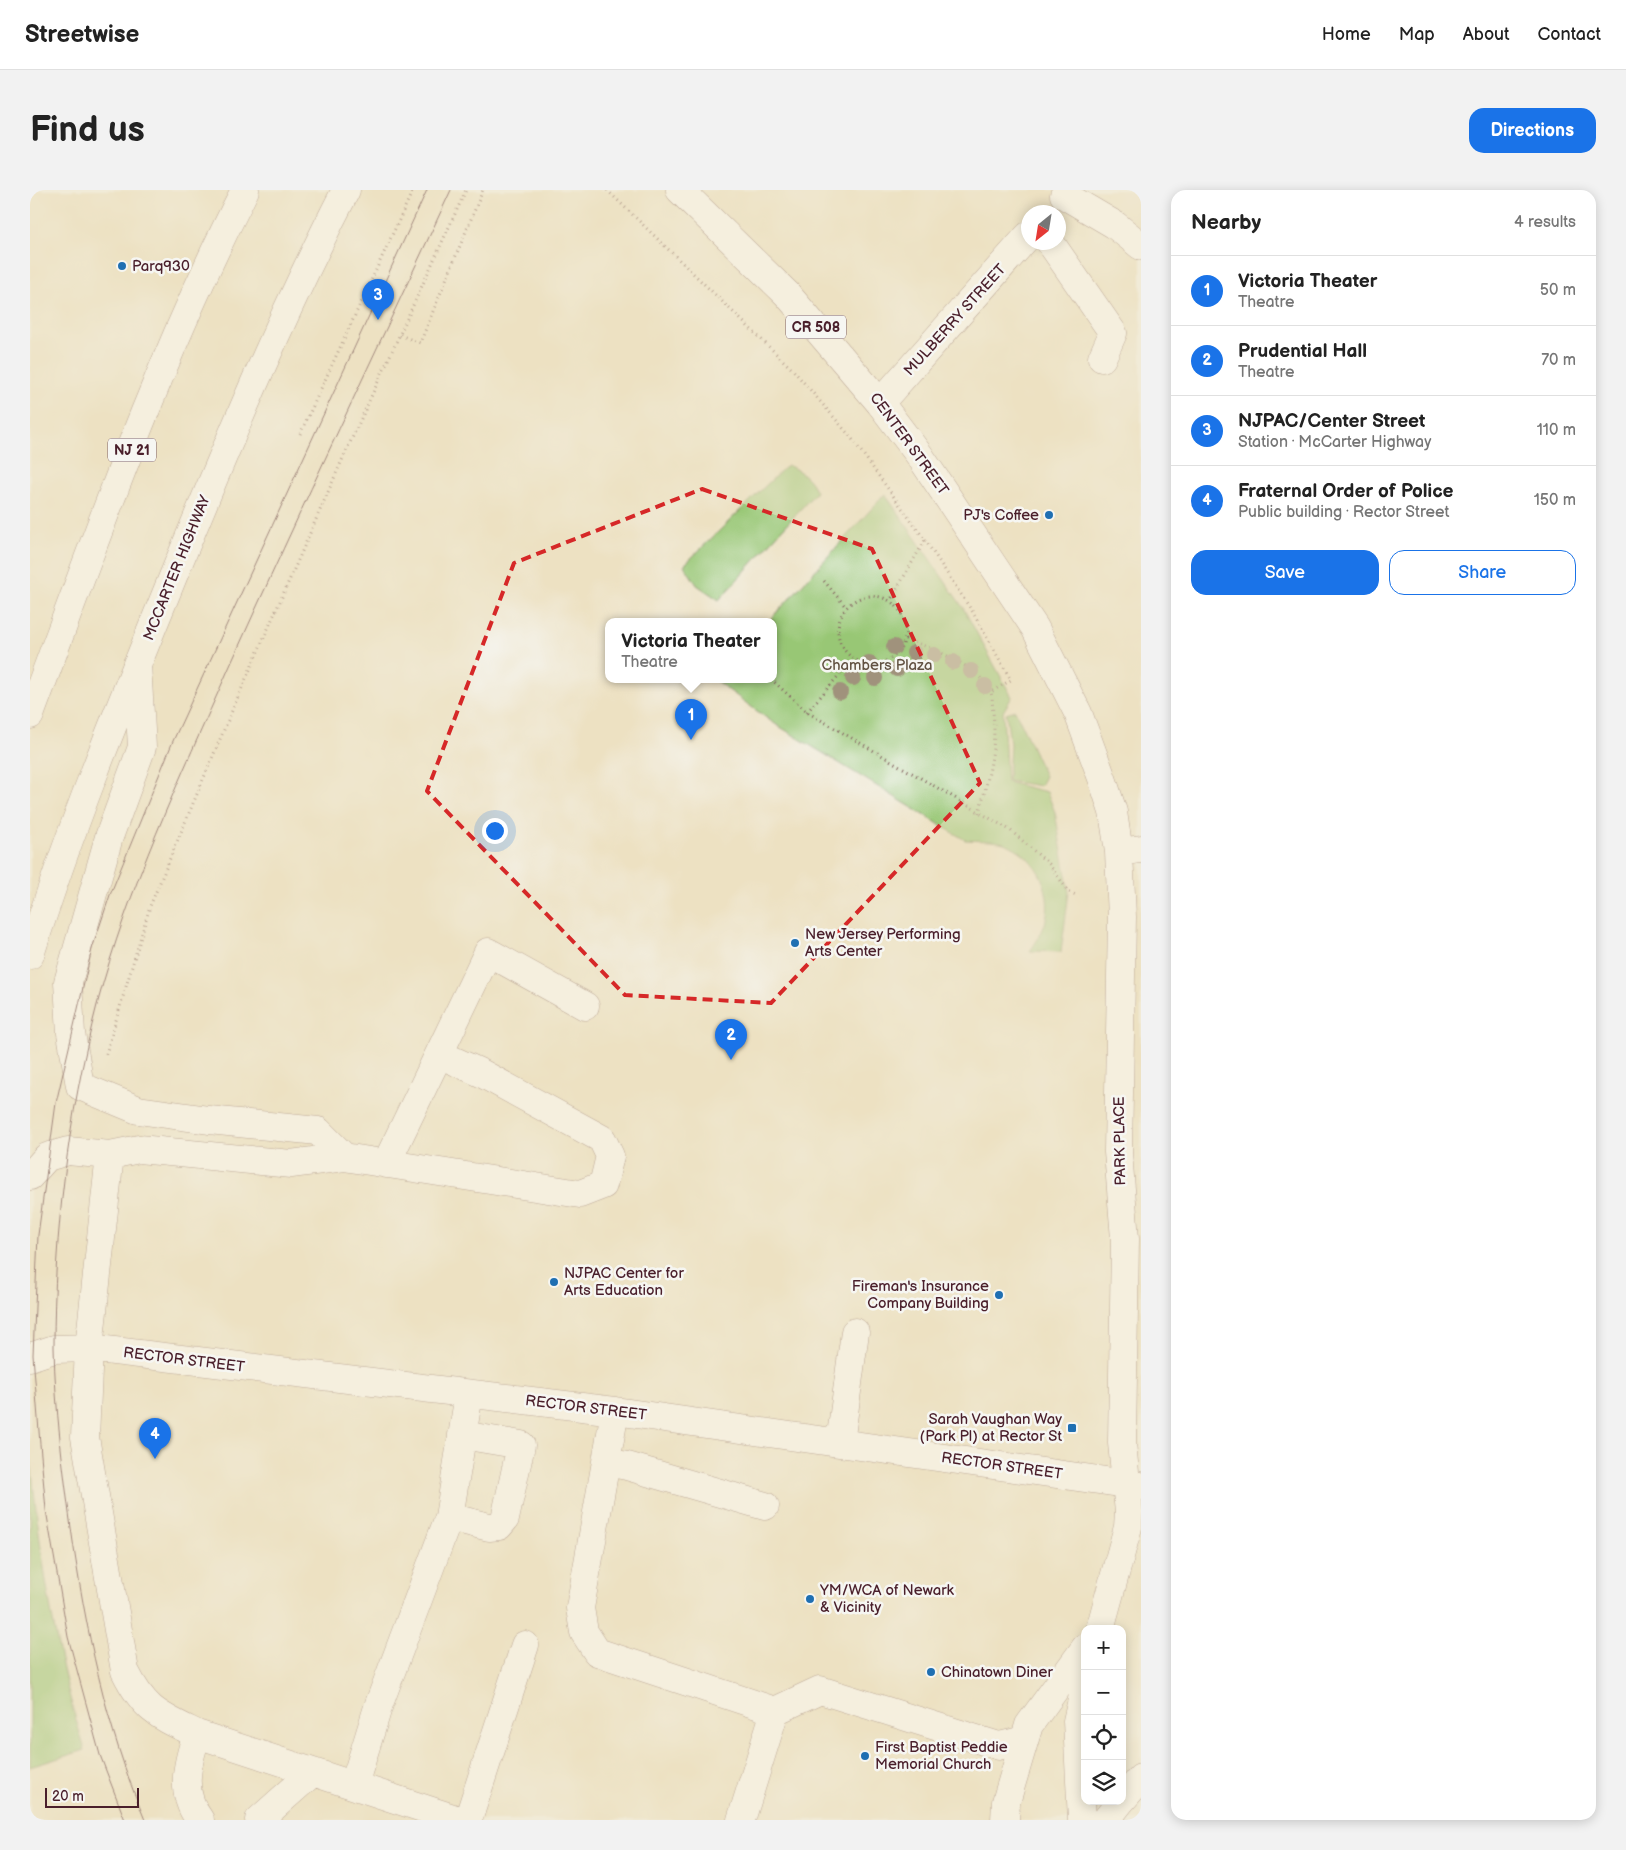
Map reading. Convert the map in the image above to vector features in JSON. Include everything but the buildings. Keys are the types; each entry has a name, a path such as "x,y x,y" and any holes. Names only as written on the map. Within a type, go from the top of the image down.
{"main road":[{"name":"NJ 21","path":"30,714 163,370 221,238 245,190"},
{"name":"MCCARTER HIGHWAY","path":"30,955 55,875 137,664 242,410 313,255 346,190"},
{"name":"CENTER STREET","path":"680,190 786,294 880,403 920,456 1004,578 1060,674 1078,713 1113,812 1130,850"},
{"path":"1061,199 1115,225 1141,246"},
{"name":"MULBERRY STREET","path":"880,403 1021,244"},
{"path":"1056,250 1113,333 1102,358"},
{"path":"137,664 142,747 109,836 68,982 71,1033 80,1086 138,1110 209,1120 318,1131 344,1157"},
{"name":"PARK PLACE","path":"1098,1625 1128,1527 1133,1485 1122,1443 1125,1238 1118,1152 1122,917 1130,850"},
{"path":"386,1164 488,952 584,1006"},
{"path":"30,1176 47,1157 68,1151 110,1155 139,1149 291,1164 344,1157 580,1194 603,1185 610,1156 602,1138 481,1073 439,1054"},
{"path":"204,1154 209,1120"},
{"path":"110,1155 89,1348 85,1437 125,1671 136,1694 157,1714 197,1734 459,1820"},
{"path":"840,1443 855,1332"},
{"name":"RECTOR STREET","path":"30,1357 54,1349 89,1348 615,1411 1133,1485"},
{"path":"354,1786 379,1704 449,1517 469,1394"},
{"path":"615,1411 580,1608 584,1632 597,1652 774,1712 820,1690 999,1746 1024,1740"},
{"path":"449,1517 489,1527 499,1526 505,1518 520,1445 462,1435"},
{"path":"606,1462 765,1506"},
{"path":"468,1820 525,1646"},
{"path":"1005,1820 1006,1802 1029,1725 1081,1654"},
{"path":"1081,1704 1077,1721 1082,1820"},
{"path":"740,1820 774,1712"},
{"path":"197,1734 186,1766 186,1786 191,1805 200,1820"},
{"path":"259,1820 313,1772"},
{"path":"1126,1796 1141,1778"},
{"path":"1106,1820 1119,1805"}],"path":[{"path":"300,434 413,190"},
{"path":"104,1060 150,906 238,697 466,190"},
{"path":"400,335 420,343 483,190"},
{"path":"607,190 793,370 850,436 925,540 972,611 1012,680 990,692"},
{"path":"890,601 925,540"},
{"path":"824,581 846,606"},
{"path":"863,596 874,596 890,601 900,610 905,619 905,639 894,657 884,662 863,664 853,659 844,651 839,640 837,628 846,606 863,596"},
{"path":"905,639 944,652 975,674 990,692 995,730 992,768 978,813"},
{"path":"808,712 853,659"},
{"path":"775,683 808,712 1010,830 1049,864 1069,892 1076,895"}],"highlighted area":[{"path":"702,489 872,549 980,783 771,1003 625,995 427,791 514,563"}],"green space":[{"path":"787,465 804,476 816,492 719,600 697,585 684,565"},
{"name":"Chambers Plaza","path":"885,494 962,606 1012,697 1003,712 1007,782 1047,792 1055,812 1069,892 1061,952 1030,951 1046,920 1047,896 1039,874 1025,855 1004,843 965,840 772,722 719,683 777,683 777,618 772,618"},
{"path":"1015,710 1045,776 1040,786 1008,781 1010,744 1006,713"},
{"path":"30,1452 38,1528 57,1640 74,1713 85,1750 30,1767"}],"tram line":[{"path":"125,1820 100,1755 68,1637 46,1510 33,1355 38,1235 56,1103 92,949 110,895 173,741 427,190"},
{"path":"145,1820 119,1749 90,1640 71,1528 62,1460 55,1370 55,1304 60,1218 78,1089 97,1005 110,961 139,876 156,834 256,608 451,190"}],"place":[{"name":"Parq930","path":"122,266"},
{"name":"NJPAC/Center Street","path":"378,320"},
{"name":"PJ's Coffee","path":"1049,515"},
{"name":"Victoria Theater","path":"691,740"},
{"name":"New Jersey Performing Arts Center","path":"795,943"},
{"name":"Prudential Hall","path":"731,1060"},
{"name":"NJPAC Center for Arts Education","path":"554,1282"},
{"name":"Fireman's Insurance Company Building","path":"999,1295"},
{"name":"Sarah Vaughan Way (Park Pl) at Rector St","path":"1072,1428"},
{"name":"Fraternal Order of Police","path":"155,1459"},
{"name":"YM/WCA of Newark & Vicinity","path":"810,1599"},
{"name":"Chinatown Diner","path":"931,1672"},
{"name":"First Baptist Peddie Memorial Church","path":"865,1756"}]}
